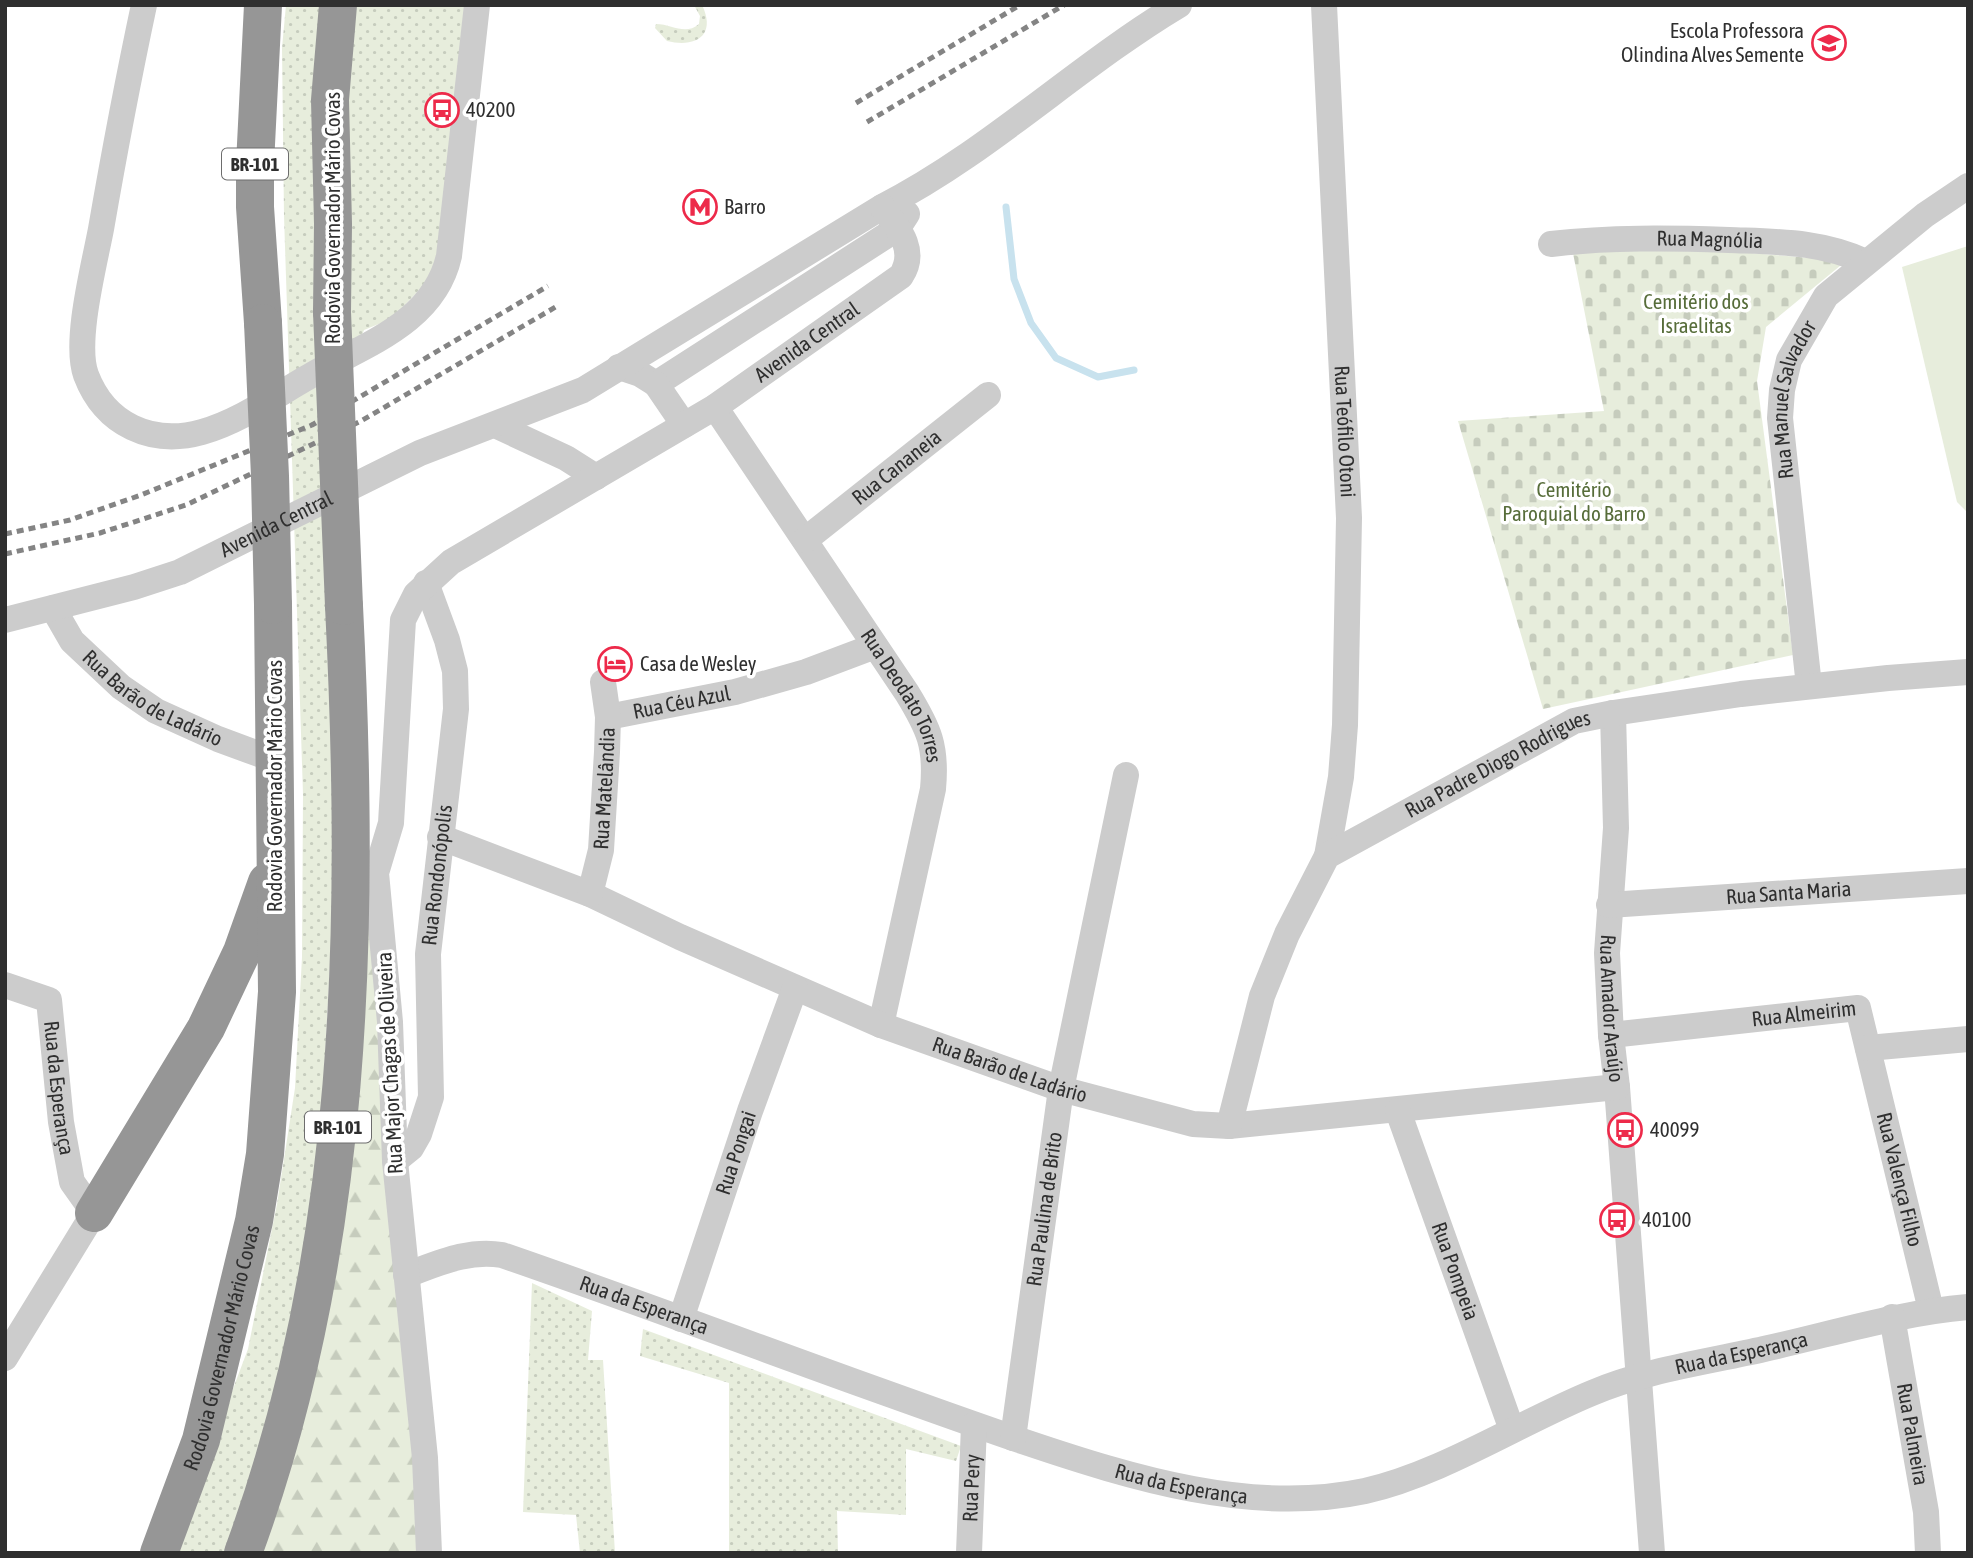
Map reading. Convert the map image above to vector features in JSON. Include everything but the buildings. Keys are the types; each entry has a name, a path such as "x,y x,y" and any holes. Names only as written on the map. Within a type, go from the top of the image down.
{"highway":[{"name":"Rodovia Governador Mário Covas","path":"159,1553 201,1440 257,1207 266,1142 277,992 270,476 255,207 263,5"},
{"name":"Rodovia Governador Mário Covas","path":"243,1553 282,1440 315,1294 337,1145 348,1016 351,914 348,691 332,312 330,100 338,5"},
{"path":"348,691 366,743 376,873"},
{"path":"94,1213 206,1028 242,952 275,860"}],"street":[{"path":"144,5 96,253 81,341 82,358 87,376 104,408 120,422 145,432 175,436 205,431 239,416 381,339 404,324 434,294 449,256 477,5"},
{"name":"Avenida Central","path":"5,620 134,587 180,572 420,453 583,390 882,207 924,185 1138,30 1179,5"},
{"name":"Rua Teófilo Otoni","path":"1324,5 1349,518 1345,726 1341,777 1327,856"},
{"name":"Avenida Central","path":"656,384 898,228 924,185"},
{"name":"Rua Manuel Salvador","path":"1809,686 1780,418 1782,390 1789,360 1826,296 1925,215 1968,186"},
{"path":"882,207 898,228"},
{"name":"Avenida Central","path":"426,583 450,562 715,407 901,276 908,254 898,228"},
{"name":"Rua Magnólia","path":"1551,244 1600,238 1790,242 1828,247 1866,262"},
{"path":"619,367 640,374 656,384 684,425"},
{"name":"Rua Cananeia","path":"805,540 988,396"},
{"name":"Rua Deodato Torres","path":"715,407 919,713 934,749 935,765 922,846 881,1025"},
{"path":"495,425 566,458 596,477"},
{"name":"Rua Rondonópolis","path":"395,1161 411,1148 419,1134 431,1097 428,954 440,837 454,743 455,671 447,640 426,583"},
{"name":"Rua Major Chagas de Oliveira","path":"426,583 408,607 403,620 391,823 376,873 390,1022 395,1161 425,1458 429,1553"},
{"name":"Rua Barão de Ladário","path":"53,608 72,641 121,687 156,711 218,739 275,760"},
{"name":"Rua Céu Azul","path":"608,717 734,692 806,671 875,646"},
{"name":"Rua Padre Diogo Rodrigues","path":"1327,856 1574,722 1613,713 1809,686 1968,672"},
{"name":"Rua Matelândia","path":"590,894 601,850 608,717 603,682"},
{"name":"Rua Amador Araújo","path":"1613,713 1616,828 1607,953 1611,1035 1618,1087 1652,1553"},
{"name":"Rua Paulina de Brito","path":"1013,1438 1061,1088 1126,775"},
{"name":"Rua Barão de Ladário","path":"440,837 590,894 680,937 881,1025 1061,1088 1194,1124 1229,1126 1618,1087"},
{"path":"1229,1126 1262,996 1287,934 1327,856"},
{"name":"Rua Santa Maria","path":"1609,905 1968,881"},
{"name":"Rua da Esperança","path":"5,985 48,1000 61,1122 72,1182 94,1213"},
{"name":"Rua Pongai","path":"681,1319 750,1111 795,988"},
{"name":"Rua Almeirim","path":"1611,1035 1858,1009 1868,1048 1968,1039"},
{"name":"Rua Valença Filho","path":"1868,1048 1931,1310"},
{"name":"Rua Pompeia","path":"1398,1111 1512,1430"},
{"path":"5,1358 94,1213"},
{"name":"Rua da Esperança","path":"406,1275 469,1254 493,1253 974,1426 1090,1464 1187,1488 1246,1497 1303,1497 1362,1492 1397,1482 1594,1392 1638,1377 1892,1317 1968,1307"},
{"name":"Rua Palmeira","path":"1892,1317 1926,1512 1928,1553"},
{"name":"Rua Pery","path":"969,1553 974,1426"}],"green space":[{"path":"286,5 327,5 340,778 316,1225 243,1553 171,1553 248,1349 277,1204 295,1088 302,957 303,794 284,216 282,48"},
{"path":"338,5 465,5 441,256 430,279 391,319 364,330 356,350 344,357"},
{"path":"694,5 702,5 706,16 707,25 701,37 686,43 677,43 667,41 655,28 656,24 683,29 694,27 699,24 700,16"},
{"path":"1611,241 1846,261 1766,327 1757,381 1793,655 1543,709 1458,421 1604,411 1572,248"},
{"path":"1968,246 1968,513 1957,502 1902,267"},
{"path":"356,764 429,1553 261,1553 281,1499 350,1140"},
{"path":"532,1283 592,1311 588,1360 603,1360 615,1553 580,1553 576,1515 523,1512"},
{"path":"643,1329 961,1446 956,1461 906,1449 906,1515 837,1511 838,1553 729,1553 729,1383 640,1356"}],"waterway":[{"path":"1006,207 1014,279 1031,323 1056,358 1098,377 1134,370"}],"railway":[{"path":"856,103 1020,5"},
{"path":"867,122 1064,5"},
{"path":"5,534 70,520 141,495 312,425 548,286"},
{"path":"5,554 100,533 186,505 361,421 559,305"}],"place":[{"name":"Escola Professora Olindina Alves Semente","path":"1829,43"},
{"name":"40200","path":"442,110"},
{"name":"Barro","path":"700,207"},
{"name":"Casa de Wesley","path":"615,664"},
{"name":"40099","path":"1625,1130"},
{"name":"40100","path":"1617,1220"}],"park label":[{"name":"Cemitério dos Israelitas","path":"1696,314"},
{"name":"Cemitério Paroquial do Barro","path":"1574,502"}]}
